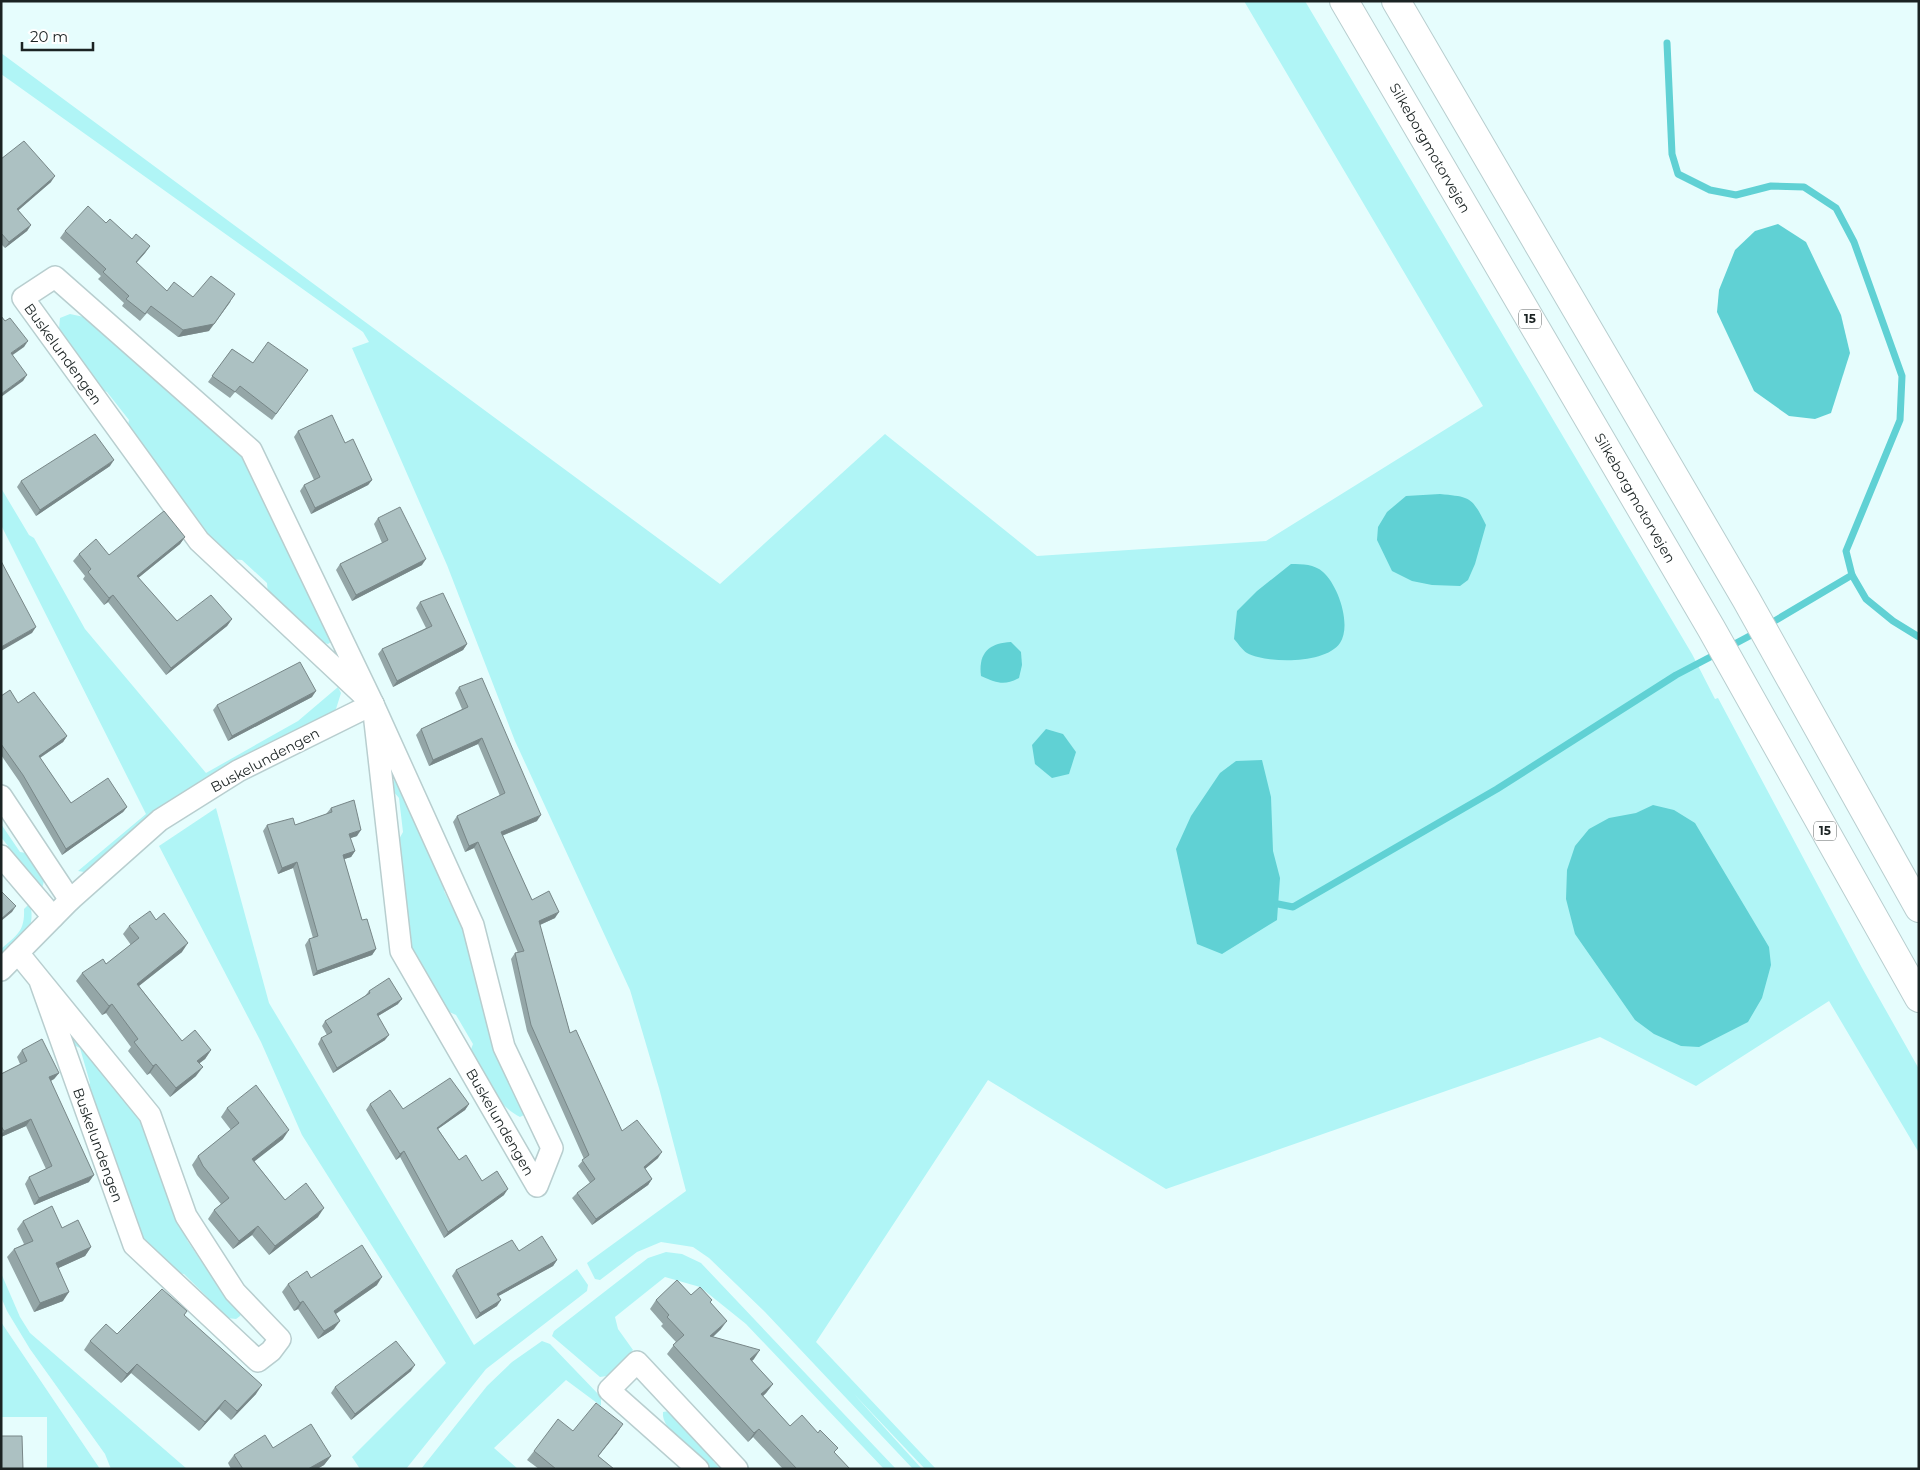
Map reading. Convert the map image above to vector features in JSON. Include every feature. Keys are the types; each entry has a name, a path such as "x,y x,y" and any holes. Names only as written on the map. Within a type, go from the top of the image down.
{"highway":[{"name":"Silkeborgmotorvejen","path":"1344,1 1716,636 1919,998"},
{"path":"1396,1 1754,615 1919,908"}],"street":[{"name":"Buskelundengen","path":"372,704 199,541 23,298 55,277 251,450 372,704 473,926 504,1047 552,1148 537,1186 401,951 372,704"},
{"name":"Buskelundengen","path":"1,970 70,900 160,820 238,771 372,704"},
{"path":"1,796 70,900"},
{"path":"1,856 53,917"},
{"name":"Buskelundengen","path":"18,953 150,1115 186,1216 235,1292 280,1339 258,1361 134,1245 40,981"},
{"path":"698,1469 608,1390 637,1362 737,1469"}],"shaded area":[{"path":"1244,1 1305,1 1692,654 1715,699 1718,698 1862,968 1919,1069 1919,1153 1829,1001 1696,1086 1600,1037 1166,1189 988,1080 816,1342 936,1469 925,1469 853,1393 922,1469 913,1469 765,1312 709,1258 693,1247 661,1242 637,1252 600,1280 595,1279 587,1263 686,1191 659,1088 630,990 515,741 447,565 352,348 369,342 363,332 1,74 1,53 720,584 885,434 1037,556 1266,541 1483,406"},
{"path":"1778,224 1806,242 1841,315 1850,353 1831,413 1815,419 1789,416 1754,391 1717,312 1719,290 1735,250 1755,231"},
{"path":"70,314 84,317 241,448 262,486 259,493 274,524 286,530 334,640 328,644 317,641 268,595 267,583 242,560 231,559 205,534 127,430 129,420 107,392 97,388 64,344 59,329 60,318"},
{"path":"1,488 29,535 34,538 85,629 206,773 298,721 338,687 341,693 336,709 327,718 98,864 84,872 78,871 146,814 1,525"},
{"path":"1440,494 1458,496 1469,500 1477,509 1486,525 1475,564 1468,580 1460,586 1432,585 1412,581 1392,571 1377,540 1378,527 1387,512 1406,496"},
{"path":"1291,564 1304,564 1316,567 1329,578 1334,586 1344,616 1345,626 1340,643 1333,650 1323,655 1310,658 1282,660 1256,657 1247,653 1234,639 1237,611 1257,591"},
{"path":"1011,642 1021,652 1022,665 1019,678 1000,683 981,676 983,655 997,644"},
{"path":"1046,729 1063,734 1076,752 1069,774 1052,778 1035,764 1032,745"},
{"path":"1262,760 1271,797 1273,851 1280,878 1277,920 1222,954 1197,944 1176,849 1191,816 1220,773 1236,761"},
{"path":"403,776 447,879 444,891 461,925 470,930 528,1113 520,1117 511,1112 497,1098 485,1081 469,1055 473,1044 456,1015 445,1010 411,947 398,841 403,832 399,798 393,791 392,784 394,780"},
{"path":"1653,805 1674,810 1695,823 1769,947 1771,965 1762,998 1748,1022 1699,1047 1681,1046 1654,1034 1635,1020 1575,934 1566,899 1567,870 1575,846 1589,829 1609,818 1636,813"},
{"path":"216,808 269,1003 474,1345 577,1269 588,1285 587,1291 486,1369 406,1469 360,1469 352,1457 446,1363 302,1135 261,1042 159,846"},
{"path":"1,824 20,852 32,854 43,874 44,883 42,888 9,858 8,846 1,837"},
{"path":"30,903 32,913 29,929 1,960 1,949 19,932 23,923 24,909"},
{"path":"72,1030 136,1103 189,1231 187,1240 207,1270 217,1273 243,1311 236,1319 227,1318 209,1307 208,1298 184,1274 170,1272 142,1243 86,1092 90,1083 80,1048 70,1043 68,1034"},
{"path":"666,1252 682,1254 701,1263 896,1469 884,1469 746,1324 700,1287 665,1277 615,1317 618,1329 633,1350 607,1376 600,1377 552,1336 554,1331 648,1258"},
{"path":"1,1273 20,1317 30,1333 187,1469 111,1469 105,1454 30,1349 7,1311 1,1297"},
{"path":"1,1322 100,1469 47,1469 47,1417 1,1417"},
{"path":"542,1341 550,1344 601,1397 601,1406 566,1380 494,1448 518,1469 421,1469 487,1386 512,1362"},
{"path":"669,1411 713,1447 713,1461 720,1469 712,1469 674,1435 664,1419 663,1412"}],"building":[{"path":"24,141 55,176 17,209 31,225 9,242 1,233 1,159"},
{"path":"88,206 106,223 110,219 132,239 136,234 150,246 136,262 167,291 174,282 193,297 211,276 235,294 214,324 183,330 151,306 145,314 126,299 129,296 103,272 106,269 65,231"},
{"path":"1,316 5,321 10,318 28,341 11,353 27,375 1,394"},
{"path":"268,342 308,370 276,414 240,386 235,392 212,376 232,349 253,363"},
{"path":"332,415 345,443 353,439 372,480 315,508 304,485 320,477 298,431"},
{"path":"95,434 114,460 40,510 21,481"},
{"path":"400,507 426,559 356,595 340,564 388,540 378,518"},
{"path":"164,511 185,537 137,576 177,621 211,595 232,619 171,668 113,595 109,598 88,572 91,569 79,554 96,539 109,555"},
{"path":"1,561 36,627 1,647"},
{"path":"443,593 467,644 397,681 382,649 432,626 420,602"},
{"path":"300,662 316,691 232,736 217,705"},
{"path":"482,678 541,815 501,832 532,900 549,891 559,912 539,921 570,1033 576,1030 622,1131 637,1120 662,1152 644,1167 652,1179 596,1219 577,1193 595,1179 582,1160 589,1155 531,1025 515,953 524,951 478,842 469,846 457,816 505,793 482,738 433,760 421,729 468,707 459,687"},
{"path":"10,690 18,703 34,692 67,736 39,756 71,803 108,778 127,807 66,849 23,775 1,744 1,696"},
{"path":"354,800 361,830 349,834 355,851 343,855 362,920 367,919 376,949 317,971 309,939 318,936 297,862 282,868 267,825 293,818 295,825 332,812 331,808"},
{"path":"1,891 16,906 1,919"},
{"path":"150,911 156,920 164,913 188,943 137,984 182,1041 195,1030 211,1050 197,1061 203,1067 176,1088 156,1064 153,1066 134,1042 138,1039 112,1004 109,1006 82,973 103,959 106,964 139,938 129,926"},
{"path":"389,978 402,999 377,1014 389,1035 337,1068 321,1038 332,1032 325,1021 370,993 369,991"},
{"path":"42,1039 59,1073 49,1077 94,1175 39,1198 29,1177 52,1166 31,1119 4,1131 1,1126 1,1074 27,1061 22,1050"},
{"path":"450,1078 469,1104 437,1128 459,1160 466,1155 482,1181 497,1171 508,1189 448,1232 404,1151 400,1154 370,1104 390,1090 403,1109"},
{"path":"256,1085 289,1130 252,1159 285,1200 306,1183 324,1208 275,1246 258,1226 239,1241 214,1210 229,1198 203,1166 198,1156 239,1123 227,1108"},
{"path":"52,1206 62,1228 78,1220 91,1247 56,1263 69,1292 40,1303 14,1249 33,1241 23,1221"},
{"path":"542,1236 557,1260 497,1294 501,1300 480,1313 456,1270 512,1240 519,1251"},
{"path":"362,1245 382,1277 334,1311 340,1321 324,1331 303,1301 300,1303 288,1284 307,1271 311,1278"},
{"path":"677,1280 691,1295 700,1287 727,1321 710,1336 760,1350 750,1359 773,1384 761,1394 790,1426 802,1415 818,1433 820,1430 838,1448 834,1452 850,1469 797,1469 759,1429 754,1433 673,1345 684,1335 667,1317 669,1315 656,1300"},
{"path":"162,1289 187,1311 184,1315 262,1385 237,1411 225,1400 205,1422 137,1364 127,1374 90,1341 106,1324 117,1334"},
{"path":"396,1341 415,1365 355,1414 335,1387"},
{"path":"596,1403 623,1424 598,1456 614,1469 556,1469 534,1451 558,1419 573,1431"},
{"path":"311,1424 331,1456 308,1469 243,1469 234,1455 265,1435 273,1448"},
{"path":"1,1436 22,1436 23,1469 1,1469"}],"waterway":[{"path":"1667,43 1672,154 1678,174 1710,190 1736,195 1771,186 1804,187 1836,208 1854,242 1902,376 1900,420 1846,551 1852,575 1766,626"},
{"path":"1852,575 1866,599 1893,621 1919,637"},
{"path":"1727,648 1757,632"},
{"path":"1278,904 1293,907 1497,789 1676,675 1718,653"}]}
